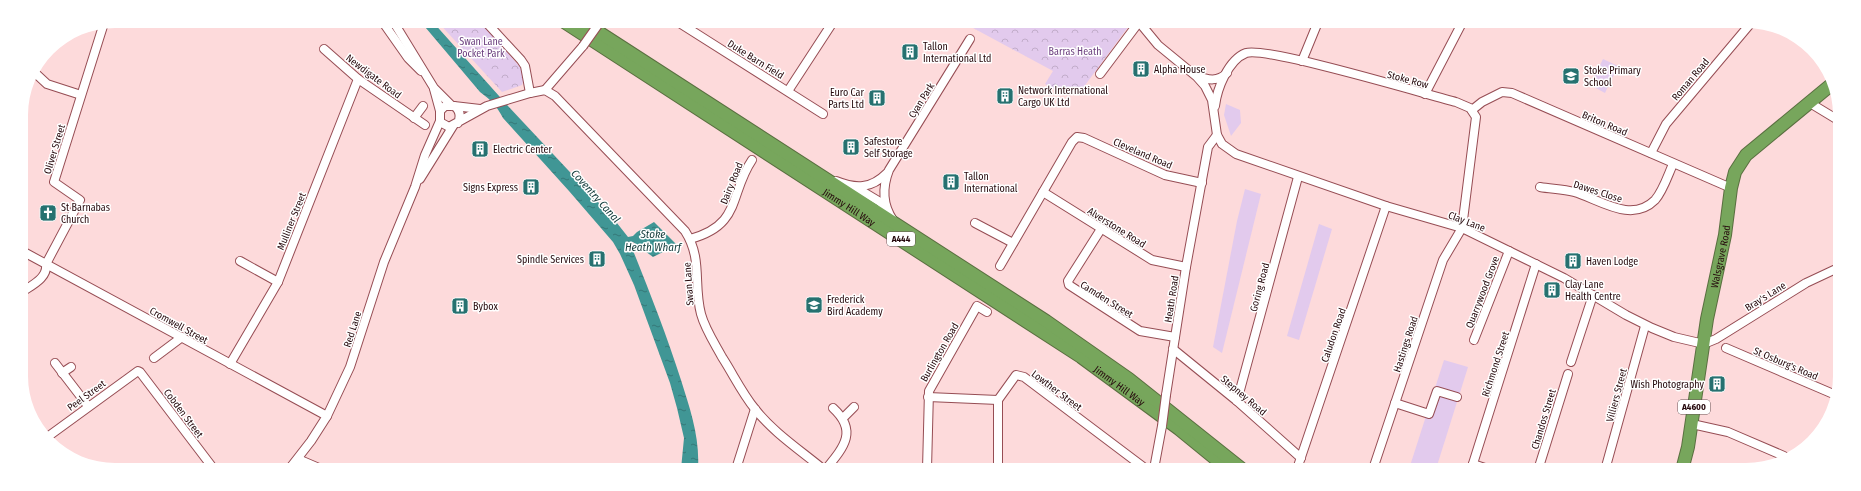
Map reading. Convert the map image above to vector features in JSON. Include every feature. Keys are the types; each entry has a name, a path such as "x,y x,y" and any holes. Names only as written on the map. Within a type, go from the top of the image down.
{"highway":[{"name":"Jimmy Hill Way","path":"573,28 1069,349 1134,395 1220,463"},
{"name":"Jimmy Hill Way","path":"592,28 895,222 1046,321 1129,379 1234,463"},
{"name":"Walsgrave Road","path":"1684,463 1692,424 1707,319 1725,235 1731,188 1736,169 1744,157 1828,88"}],"street":[{"path":"387,28 408,58 428,79"},
{"path":"397,28 434,88 459,111 460,116 455,124"},
{"path":"491,28 525,66 530,93"},
{"path":"434,88 440,111 440,121 446,126 455,124 483,108 518,96 545,90 583,46 596,28"},
{"name":"Duke Barn Field","path":"688,28 823,114"},
{"path":"788,91 828,28"},
{"path":"1100,74 1134,28"},
{"path":"1144,28 1158,45 1191,72 1208,91 1214,113 1217,135"},
{"path":"1302,61 1316,28"},
{"path":"1426,94 1459,28"},
{"name":"Roman Road","path":"1651,153 1666,124 1747,28"},
{"name":"Oliver Street","path":"46,264 80,200 54,182 102,29"},
{"name":"Cyan Park","path":"895,222 884,202 884,189 889,170 970,39"},
{"name":"Newdigate Road","path":"324,49 358,79 425,125"},
{"name":"Stoke Row","path":"1228,71 1239,57 1252,52 1267,53 1464,104 1472,110"},
{"path":"1191,72 1212,80 1220,78 1228,71"},
{"path":"1214,113 1217,94 1228,71"},
{"path":"38,76 47,84 81,95"},
{"name":"Mulliner Street","path":"230,364 278,282 358,79"},
{"name":"Swan Lane","path":"545,90 559,100 675,220 690,239 696,257 698,291 702,318 718,349 755,409 784,437 816,463"},
{"name":"Briton Road","path":"1472,110 1482,102 1502,92 1512,93 1731,188"},
{"path":"1810,104 1833,117"},
{"path":"414,118 423,106"},
{"path":"440,111 445,106 483,108"},
{"path":"1462,228 1476,124 1476,117 1472,110"},
{"name":"Red Lane","path":"294,463 326,416 350,367 382,268 415,187 425,155 440,121"},
{"name":"Red Lane","path":"415,187 455,124"},
{"name":"Clay Lane","path":"1217,135 1222,144 1236,154 1298,177 1386,206 1462,228 1536,264 1593,295 1645,326 1674,337 1704,344"},
{"name":"Heath Road","path":"1155,463 1186,267 1208,147 1217,135"},
{"name":"Cleveland Road","path":"1043,192 1072,142 1077,138 1084,138 1165,175 1202,183"},
{"name":"Dairy Road","path":"690,239 701,236 717,227 729,214 734,206 742,178 752,160"},
{"name":"Dawes Close","path":"1540,187 1574,192 1615,208 1634,209 1644,206 1654,200 1673,164"},
{"name":"Cyan Park","path":"818,174 855,186 863,187 874,183 889,170"},
{"name":"Goring Road","path":"1237,401 1298,177"},
{"name":"Cyan Park","path":"855,186 880,202 888,211"},
{"path":"1000,266 1043,192"},
{"name":"Alverstone Road","path":"1043,192 1152,260 1186,267"},
{"name":"Caludon Road","path":"1301,463 1386,206"},
{"path":"975,222 1014,243"},
{"name":"Hastings Road","path":"1376,463 1443,260 1462,228"},
{"name":"Camden Street","path":"1101,229 1068,281 1071,288 1140,331 1175,337"},
{"name":"Quarrywood Grove","path":"1474,340 1509,251"},
{"name":"Cromwell Street","path":"28,254 326,416"},
{"path":"240,261 278,282"},
{"path":"28,288 44,276 47,270 46,264"},
{"name":"Richmond Street","path":"1473,463 1536,264"},
{"name":"Bray's Lane","path":"1704,344 1716,339 1806,282 1833,270"},
{"path":"1571,362 1593,295"},
{"name":"Burlington Road","path":"927,463 929,391 977,306 986,312"},
{"name":"Villiers Street","path":"1608,463 1645,326"},
{"path":"154,358 182,337"},
{"name":"St Osburg's Road","path":"1726,348 1831,393"},
{"name":"Stepney Road","path":"1173,350 1237,401 1297,463"},
{"path":"55,363 88,406"},
{"path":"62,373 71,367"},
{"name":"Peel Street","path":"50,435 138,371"},
{"name":"Cobden Street","path":"138,371 207,463"},
{"name":"Chandos Street","path":"1540,463 1568,374"},
{"name":"Lowther Street","path":"998,400 1016,375 1024,377 1138,463"},
{"path":"1395,403 1429,414 1436,390 1457,397"},
{"path":"928,398 998,400 998,463"},
{"path":"844,418 854,407"},
{"path":"829,463 845,444 846,426 844,418 833,408"},
{"path":"738,463 755,409"},
{"path":"1692,424 1728,432 1782,455"},
{"path":"298,459 307,463"}],"green space":[{"name":"Swan Lane Pocket Park","path":"443,28 486,28 520,67 524,78 522,85 502,92"},
{"name":"Barras Heath","path":"973,28 1127,28 1083,88 1073,92 1064,92 1045,84 1053,71"},
{"path":"1603,59 1618,66 1605,93 1590,85"},
{"path":"1226,104 1240,110 1241,123 1231,136 1224,115"},
{"path":"1245,189 1261,194 1222,353 1213,347 1237,221"},
{"path":"1319,224 1332,229 1299,340 1287,336"},
{"path":"1444,360 1468,367 1438,463 1411,463"}],"water":[{"name":"Stoke Heath Wharf","path":"426,28 438,28 508,106 613,218 628,237 633,236 654,222 677,245 653,257 633,242 630,243 663,328 688,402 696,434 698,463 682,463 684,438 670,383 634,285 613,242 503,118 488,98 480,92"}],"place":[{"name":"Tallon International Ltd","path":"910,52"},
{"name":"Alpha House","path":"1141,69"},
{"name":"Stoke Primary School","path":"1571,76"},
{"name":"Network International Cargo UK Ltd","path":"1005,96"},
{"name":"Euro Car Parts Ltd","path":"877,98"},
{"name":"Safestore Self Storage","path":"851,147"},
{"name":"Electric Center","path":"480,149"},
{"name":"Tallon International","path":"951,182"},
{"name":"Signs Express","path":"531,187"},
{"name":"St Barnabas Church","path":"48,213"},
{"name":"Spindle Services","path":"597,259"},
{"name":"Haven Lodge","path":"1573,261"},
{"name":"Clay Lane Health Centre","path":"1552,290"},
{"name":"Frederick Bird Academy","path":"814,305"},
{"name":"Bybox","path":"460,306"},
{"name":"Wish Photography","path":"1717,384"}],"water label":[{"name":"Coventry Canal","path":"596,196"}]}
